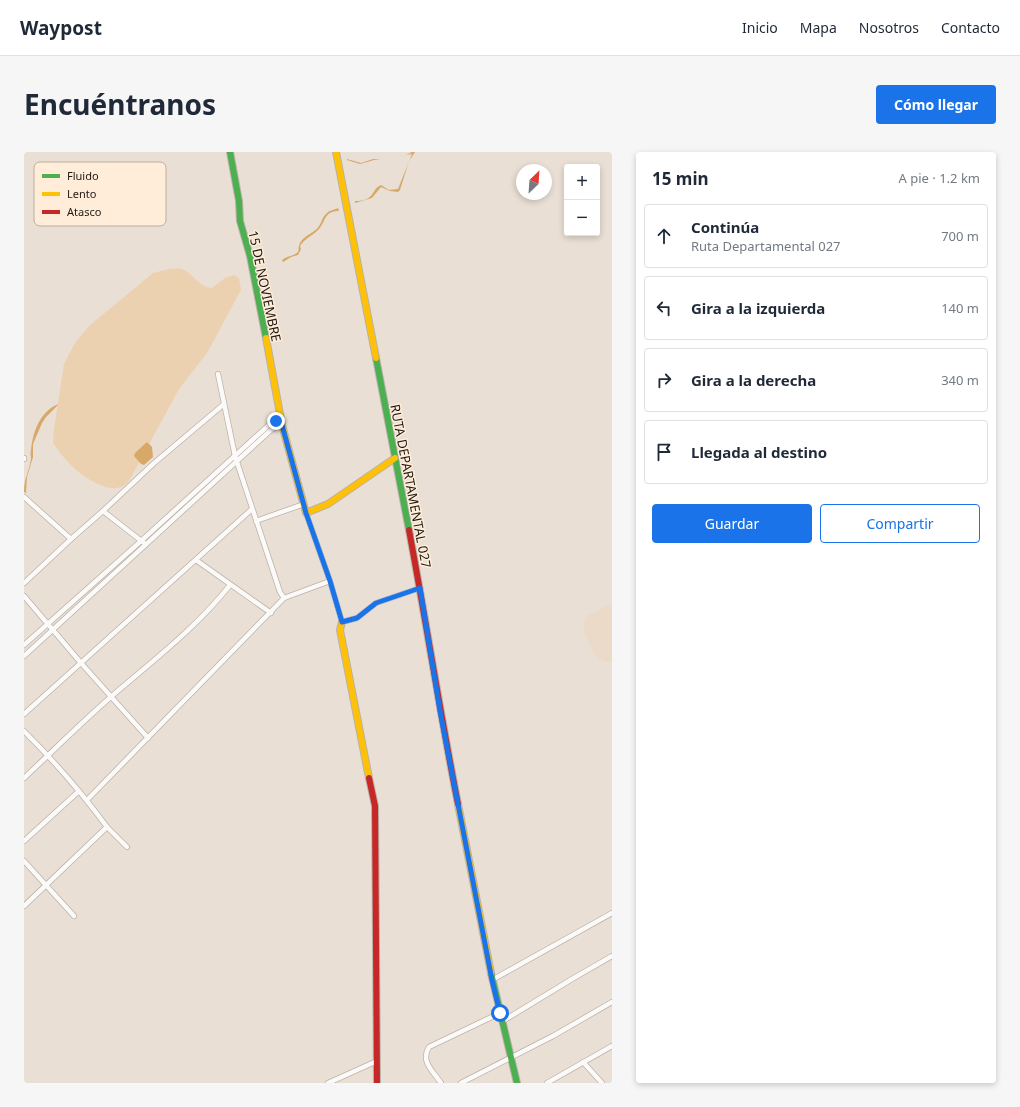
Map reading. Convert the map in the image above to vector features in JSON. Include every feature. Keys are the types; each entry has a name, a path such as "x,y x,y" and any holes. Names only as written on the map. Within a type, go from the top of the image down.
{"main road":[{"name":"15 DE NOVIEMBRE","path":"230,152 239,201 240,220 250,256 282,425 306,513"},
{"name":"RUTA DEPARTAMENTAL 027","path":"336,152 420,588 440,711 492,980 517,1083"},
{"path":"306,513 328,504 395,458"},
{"path":"342,622 340,630 375,806 377,1083"}],"street":[{"path":"218,374 235,456 280,592 284,598"},
{"path":"24,583 153,464 224,404"},
{"path":"24,645 142,541 271,422 276,421 282,425"},
{"path":"24,656 272,429 282,425"},
{"path":"24,497 71,539"},
{"path":"256,521 304,504"},
{"path":"24,714 252,508"},
{"path":"103,511 146,545"},
{"path":"306,513 330,581 342,622 357,618 376,603 420,588"},
{"path":"196,560 271,613"},
{"path":"87,800 284,598 330,581"},
{"path":"24,778 111,697 183,635 215,604 230,585"},
{"path":"24,596 148,738"},
{"path":"24,731 48,755 87,800 107,827 127,847"},
{"path":"24,841 79,791"},
{"path":"24,906 107,827"},
{"path":"24,862 74,916"},
{"path":"492,980 612,913"},
{"path":"503,1021 612,956"},
{"path":"461,1083 553,1036 612,1002"},
{"path":"441,1083 425,1060 425,1053 429,1047 500,1013"},
{"path":"547,1083 612,1046"},
{"path":"328,1083 376,1061"},
{"path":"583,1062 602,1083"}],"shaded area":[{"path":"415,152 410,160 412,154 406,155"},
{"path":"393,157 360,164 347,160 361,163 373,159"},
{"path":"408,163 400,190 398,192 390,191 381,187 372,198 362,201 370,197 381,185 389,190 398,189"},
{"path":"338,208 339,211 334,211 328,215 319,229 302,243 298,255 283,262 282,260 298,252 300,243 302,240 317,229 329,211"},
{"path":"169,269 182,269 203,285 212,288 225,278 234,275 239,278 241,290 207,353 179,389 129,481 121,487 115,488 100,485 73,467 53,443 64,364 75,343 89,326 153,273"},
{"path":"58,404 42,423 33,444 33,457 27,477 26,493 24,492 25,483 31,459 32,443 38,423 46,412"},
{"path":"147,442 152,447 153,457 144,465 141,464 134,456 135,453"},
{"path":"612,604 612,661 607,662 599,659 593,652 584,632 584,623 588,615"}],"traffic: fast":[{"path":"230,152 239,201 240,221 250,256 266,338"},
{"path":"376,358 409,530"},
{"path":"491,973 517,1083"}],"traffic: slow":[{"path":"336,152 376,358"},
{"path":"266,338 282,425 306,513 328,504 395,458"},
{"path":"342,622 340,630 369,778"},
{"path":"458,804 491,973"}],"traffic: jam":[{"path":"409,530 458,804"},
{"path":"369,778 375,806 377,1083"}],"route":[{"path":"276,421 282,425 306,513 330,581 342,622 357,618 376,603 420,588 440,711 492,980 500,1013"}]}
